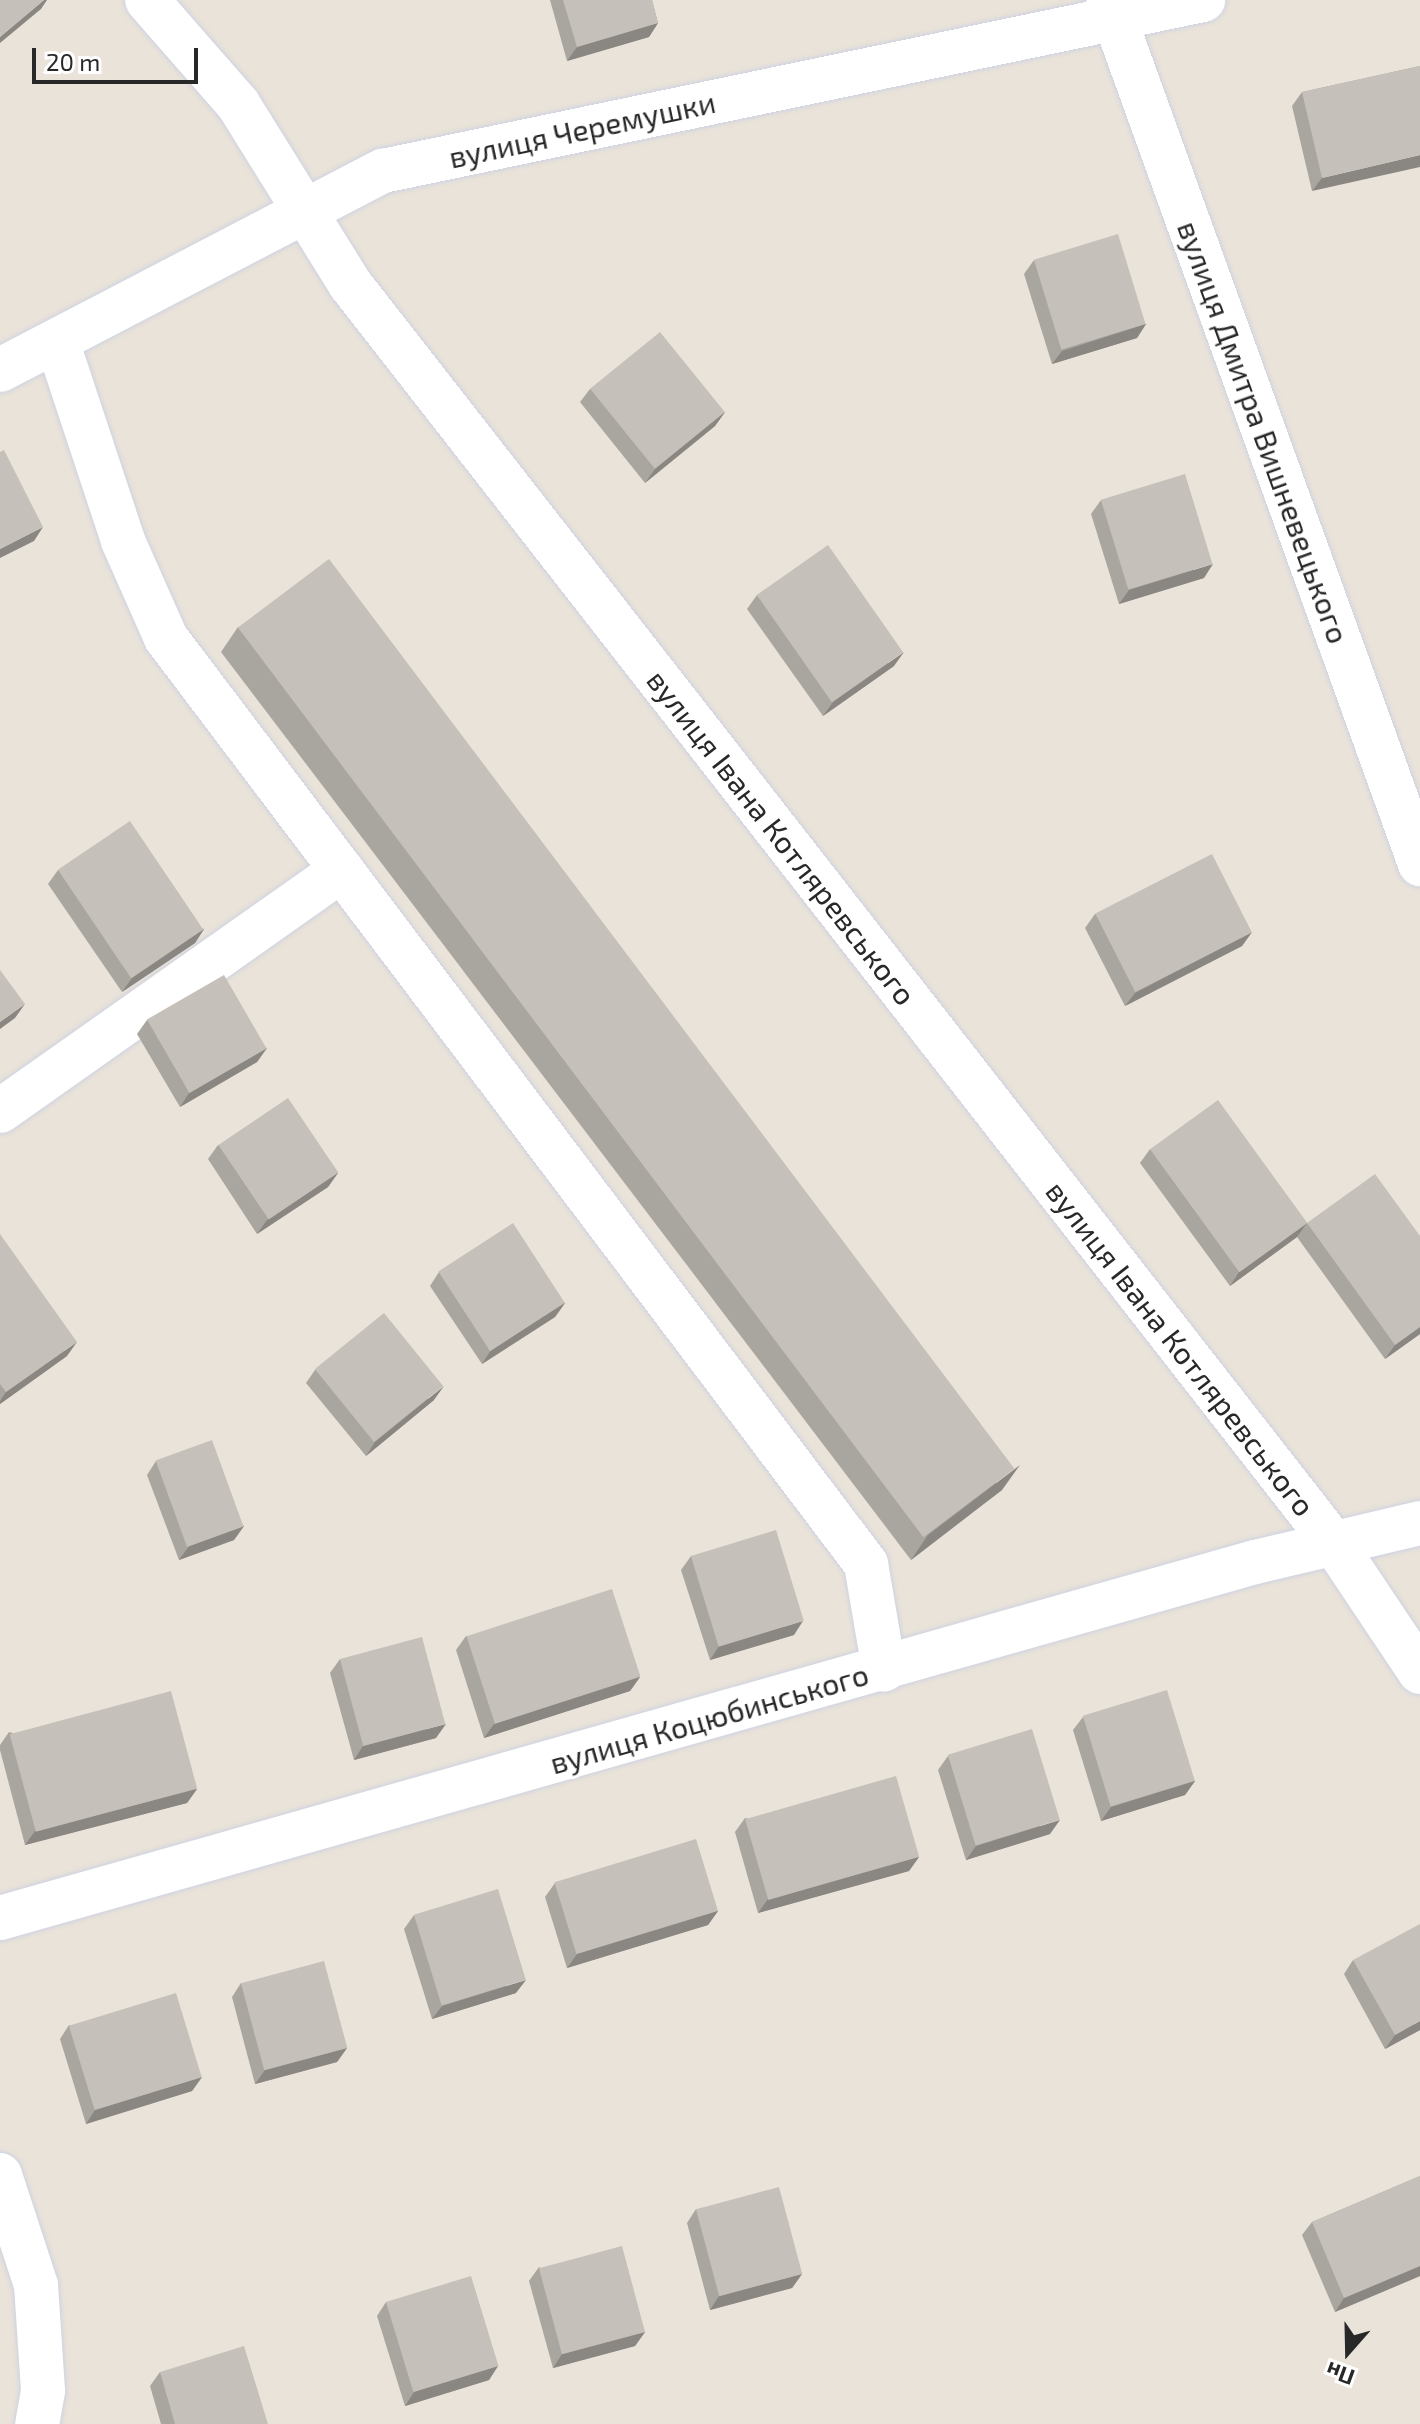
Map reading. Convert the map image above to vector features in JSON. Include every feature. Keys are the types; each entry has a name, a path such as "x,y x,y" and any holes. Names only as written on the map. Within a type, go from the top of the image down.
{"street":[{"name":"вулиця Івана Котляревського","path":"147,0 238,104 350,284 1335,1545 1420,1672"},
{"name":"вулиця Черемушки","path":"0,370 383,171 1110,9 1203,0"},
{"name":"вулиця Дмитра Вишневецького","path":"1110,9 1420,864"},
{"path":"57,341 123,541 166,638 866,1564 884,1669"},
{"path":"0,1111 342,870"},
{"name":"вулиця Коцюбинського","path":"0,1918 1255,1562 1420,1523"},
{"path":"0,2175 36,2285 43,2391 37,2424"}],"building":[{"path":"0,0 44,0 0,37"},
{"path":"563,0 652,0 658,23 577,47"},
{"path":"1420,66 1420,155 1322,178 1302,92"},
{"path":"1118,234 1145,324 1061,350 1034,260"},
{"path":"660,332 725,412 655,469 590,389"},
{"path":"4,450 43,527 0,549 0,452"},
{"path":"1185,474 1212,564 1128,590 1101,500"},
{"path":"828,545 903,652 832,702 757,595"},
{"path":"329,559 1014,1469 923,1537 238,628"},
{"path":"130,821 203,930 131,978 58,870"},
{"path":"1212,854 1252,932 1135,992 1095,913"},
{"path":"0,970 25,1004 0,1022"},
{"path":"224,975 266,1049 189,1093 147,1020"},
{"path":"288,1098 338,1173 269,1220 218,1145"},
{"path":"1218,1100 1307,1223 1239,1272 1150,1149"},
{"path":"1375,1174 1420,1236 1420,1327 1395,1345 1307,1223"},
{"path":"513,1223 565,1303 490,1351 438,1271"},
{"path":"0,1234 77,1342 6,1392 0,1384"},
{"path":"384,1313 443,1386 374,1442 315,1369"},
{"path":"212,1440 243,1526 187,1547 156,1461"},
{"path":"776,1530 804,1621 719,1647 691,1556"},
{"path":"612,1589 640,1676 495,1724 466,1636"},
{"path":"422,1637 445,1724 363,1746 340,1659"},
{"path":"1167,1690 1195,1781 1111,1807 1083,1716"},
{"path":"171,1691 197,1789 36,1832 10,1734"},
{"path":"1032,1729 1060,1820 976,1846 948,1755"},
{"path":"896,1776 919,1857 768,1900 745,1819"},
{"path":"696,1839 718,1911 576,1954 554,1882"},
{"path":"498,1889 526,1980 442,2006 414,1915"},
{"path":"1420,1924 1420,2021 1395,2035 1353,1960"},
{"path":"324,1961 347,2048 264,2070 241,1983"},
{"path":"176,1993 202,2077 95,2110 69,2026"},
{"path":"1420,2176 1420,2266 1344,2298 1312,2222"},
{"path":"779,2187 802,2274 719,2296 696,2209"},
{"path":"622,2246 645,2332 562,2354 539,2268"},
{"path":"471,2276 498,2366 413,2392 386,2302"},
{"path":"244,2346 268,2424 175,2424 160,2372"}]}
